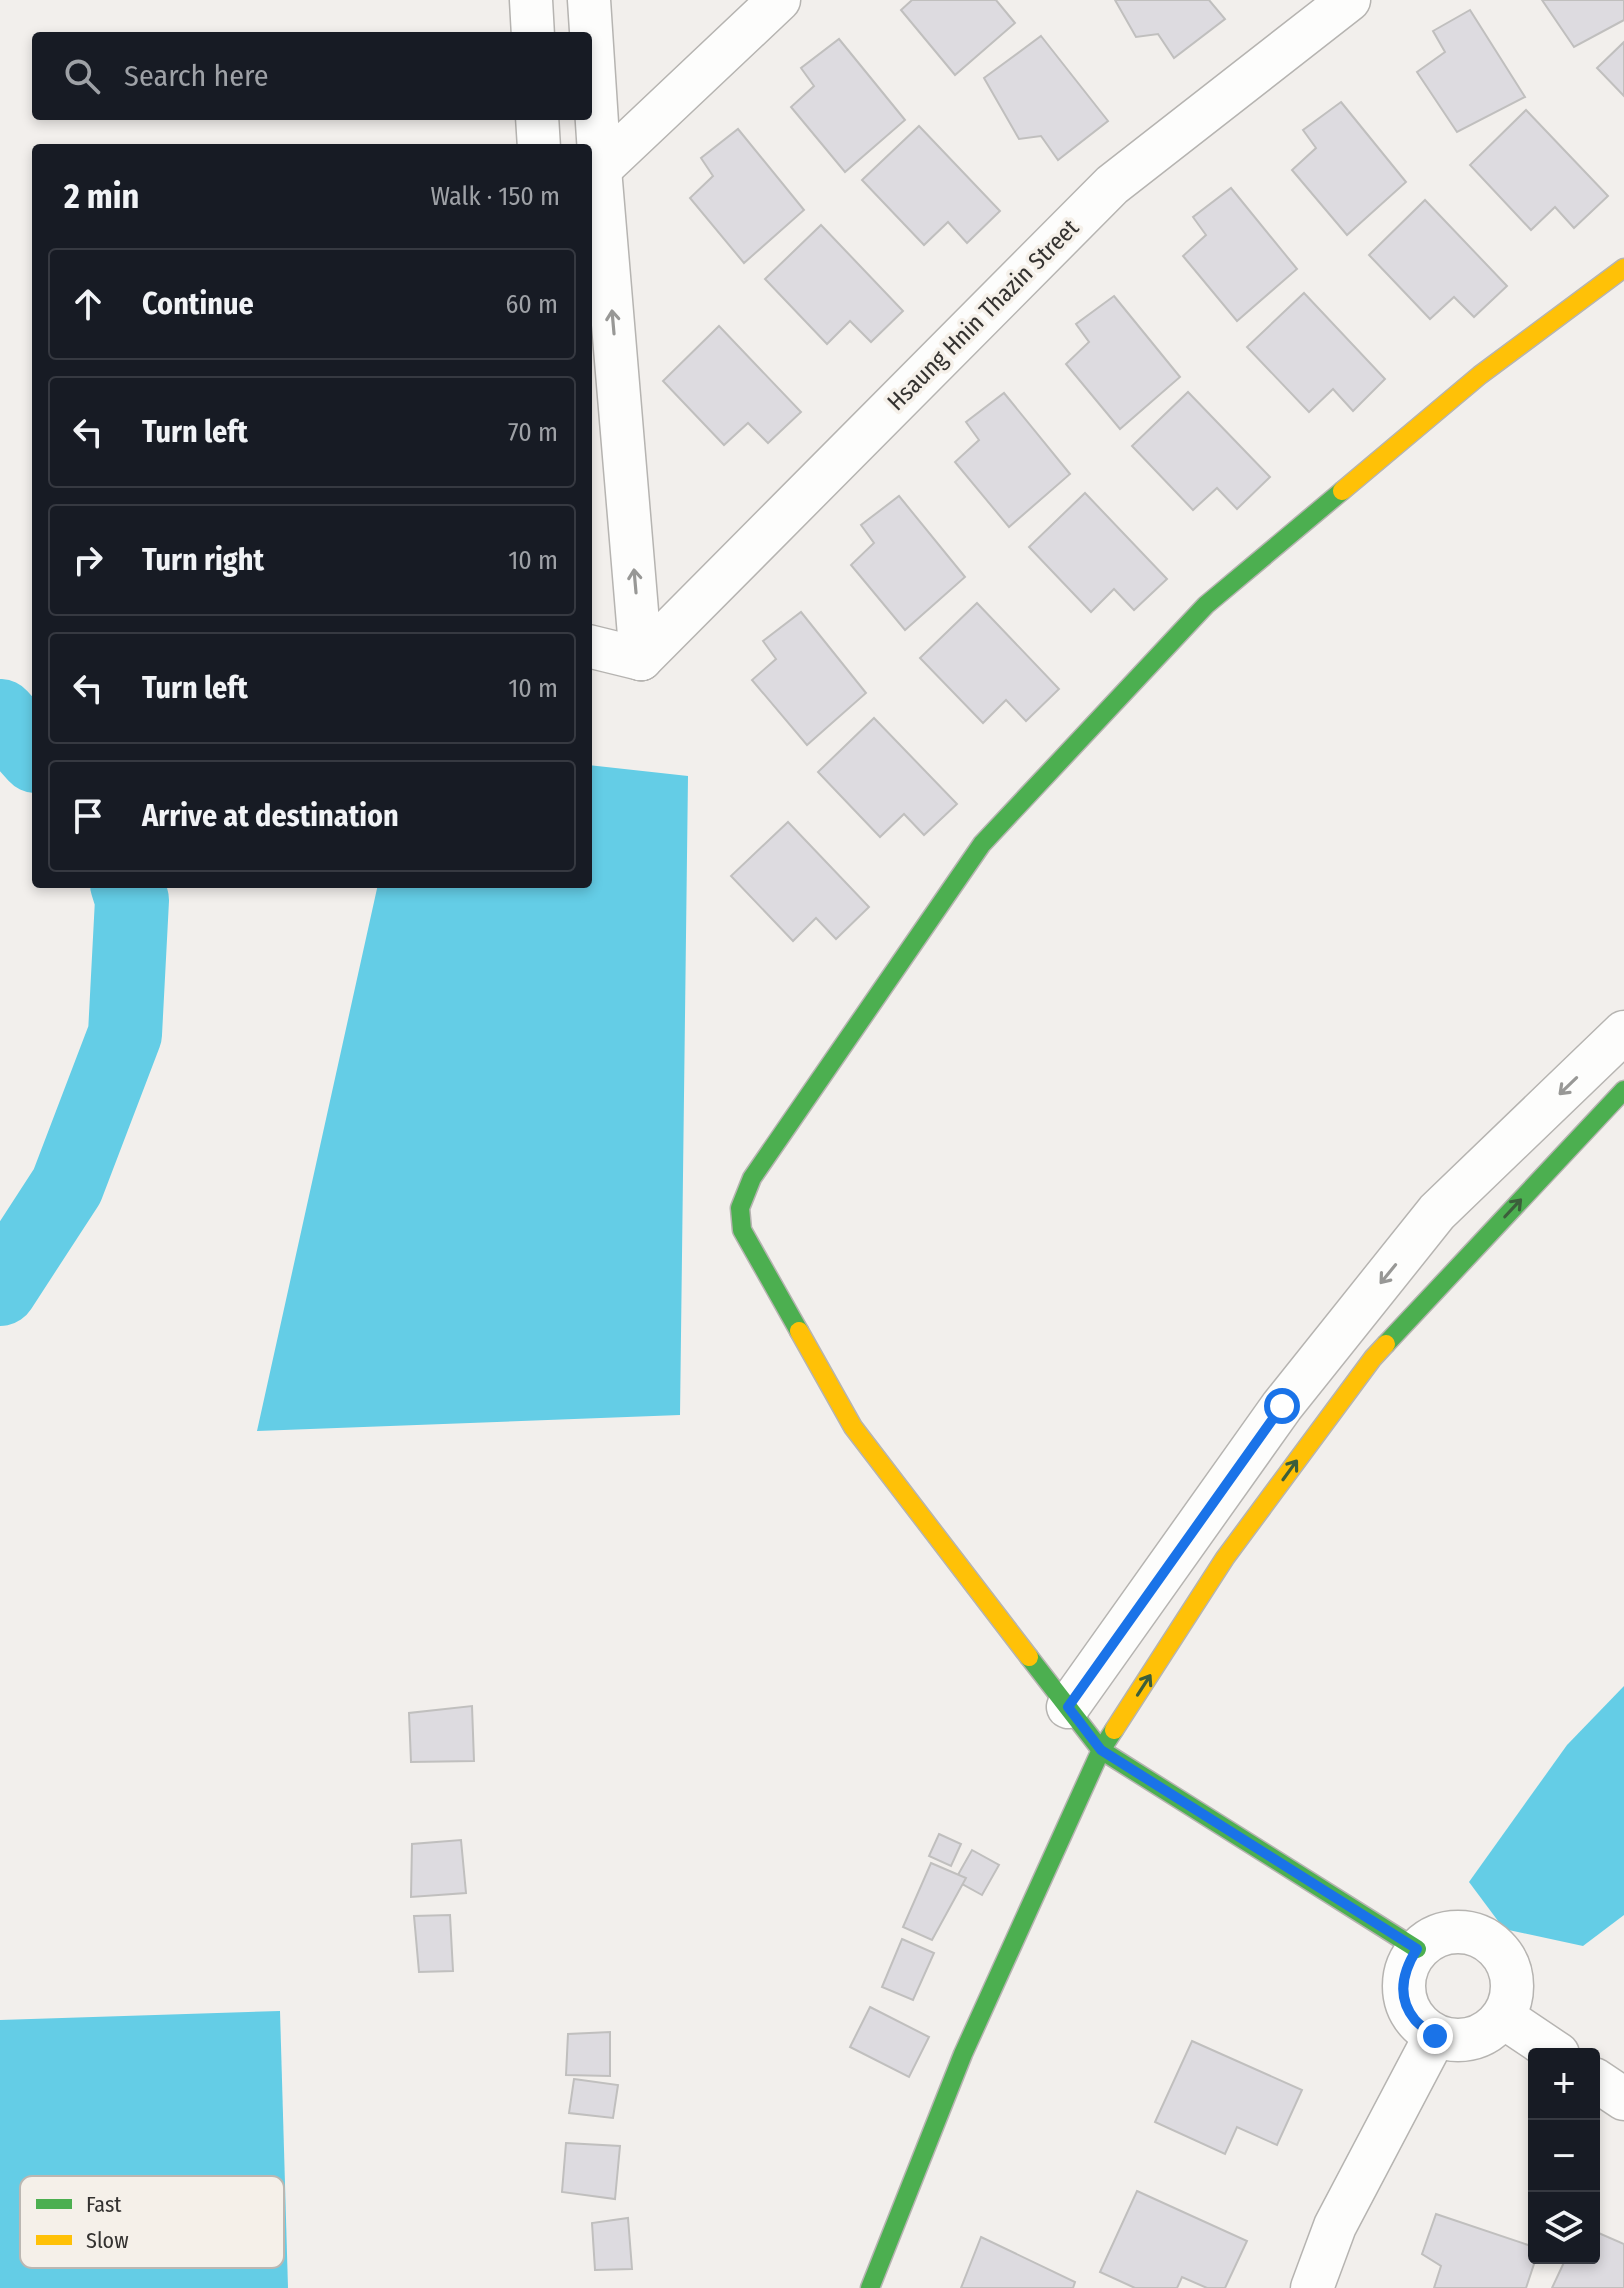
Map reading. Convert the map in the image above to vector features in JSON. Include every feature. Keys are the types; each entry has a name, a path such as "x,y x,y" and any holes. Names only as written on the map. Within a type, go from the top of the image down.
{"street":[{"path":"531,0 533,32"},
{"path":"589,0 590,32"},
{"path":"594,170 779,0"},
{"name":"Hsaung Hnin Thazin Street","path":"641,659 1112,185 1349,0"},
{"path":"592,102 594,170 641,659 592,647"},
{"path":"537,120 539,144"},
{"path":"1417,1949 1101,1750 853,1427 742,1230 740,1208 752,1178 982,844 1206,605 1480,375 1624,268"},
{"path":"1068,1707 1282,1406 1437,1212 1624,1032"},
{"path":"870,2288 963,2054 1101,1750 1225,1558 1373,1358 1624,1090"},
{"path":"1437,1212 1478,1245"},
{"path":"1466,1931 1491,1942 1508,1963 1512,1982 1510,2001 1503,2017 1489,2031 1472,2038 1453,2041 1435,2036 1415,2020 1406,2003 1405,1974 1417,1949 1429,1939 1446,1932 1466,1931"},
{"path":"1503,2017 1549,2048"},
{"path":"1312,2288 1335,2226 1435,2036"},
{"path":"1600,2083 1624,2099"}],"water":[{"path":"592,765 688,776 680,1415 257,1431 377,888 592,888"},
{"path":"1624,1686 1624,1915 1583,1946 1504,1929 1469,1882 1567,1745"},
{"path":"280,2011 288,2288 0,2288 0,2020"}],"building":[{"path":"912,0 996,0 1015,23 955,75 901,10"},
{"path":"1115,0 1209,0 1225,19 1174,58 1158,34 1136,37"},
{"path":"1542,0 1624,0 1624,20 1574,47"},
{"path":"1470,10 1525,97 1457,132 1417,72 1445,52 1433,31"},
{"path":"1041,36 1108,121 1058,160 1041,136 1019,139 984,78"},
{"path":"839,39 905,120 845,172 791,107 814,86 801,68"},
{"path":"1624,42 1624,96 1597,68"},
{"path":"1341,102 1406,182 1347,235 1292,170 1316,148 1303,130"},
{"path":"1526,110 1608,196 1574,228 1555,207 1531,230 1470,165"},
{"path":"919,126 1000,211 967,243 948,222 924,245 862,180"},
{"path":"738,129 804,210 744,263 690,198 713,176 701,158"},
{"path":"1231,188 1297,269 1237,321 1183,256 1206,235 1193,217"},
{"path":"1425,200 1507,286 1474,317 1454,297 1430,319 1369,255"},
{"path":"821,225 903,311 871,342 850,321 827,344 765,279"},
{"path":"1304,293 1385,379 1353,411 1333,389 1309,412 1247,347"},
{"path":"1114,296 1180,377 1120,429 1066,364 1089,342 1076,324"},
{"path":"719,326 801,412 768,443 748,423 724,445 663,381"},
{"path":"1188,392 1270,477 1237,509 1217,488 1193,510 1132,446"},
{"path":"1004,393 1070,474 1009,527 955,462 979,440 966,422"},
{"path":"1085,493 1167,579 1134,610 1114,589 1091,612 1029,547"},
{"path":"899,496 965,577 905,630 851,565 874,543 861,525"},
{"path":"977,603 1059,689 1026,721 1006,700 983,723 920,658"},
{"path":"801,612 866,693 807,745 752,680 776,659 763,641"},
{"path":"874,718 957,804 924,835 904,814 880,837 818,772"},
{"path":"788,822 869,907 836,939 816,918 793,941 731,876"},
{"path":"472,1706 474,1761 411,1762 409,1713"},
{"path":"939,1834 961,1844 951,1866 929,1856"},
{"path":"461,1840 466,1893 411,1897 412,1844"},
{"path":"972,1850 999,1865 982,1895 955,1880"},
{"path":"931,1863 966,1878 932,1940 903,1927"},
{"path":"450,1915 453,1971 419,1972 414,1916"},
{"path":"902,1939 934,1953 913,2000 882,1987"},
{"path":"870,2007 929,2037 909,2077 850,2047"},
{"path":"610,2032 610,2076 566,2075 568,2034"},
{"path":"1192,2041 1302,2090 1277,2145 1237,2127 1225,2154 1155,2122"},
{"path":"574,2079 618,2085 613,2118 569,2113"},
{"path":"566,2143 620,2146 615,2199 562,2192"},
{"path":"1137,2191 1247,2241 1225,2288 1207,2288 1182,2277 1177,2288 1135,2288 1100,2272"},
{"path":"1436,2214 1528,2245 1528,2264 1534,2264 1526,2288 1434,2288 1441,2266 1422,2254"},
{"path":"628,2218 632,2269 595,2270 592,2223"},
{"path":"1600,2234 1624,2244 1624,2288 1552,2288 1563,2264 1600,2264"},
{"path":"981,2237 1075,2282 1073,2288 961,2288"}],"waterway":[{"path":"0,716 32,752"},
{"path":"0,1289 67,1186 125,1034 132,900 128,888"}],"traffic: fast":[{"path":"799,1331 742,1230 740,1208 752,1178 982,844 1206,605 1342,491"},
{"path":"1386,1344 1624,1090"},
{"path":"1029,1657 1101,1750 1417,1949"},
{"path":"870,2288 963,2054 1101,1750 1114,1730"}],"traffic: slow":[{"path":"1342,491 1480,375 1624,268"},
{"path":"799,1331 853,1427 1029,1657"},
{"path":"1114,1730 1225,1558 1386,1344"}],"route":[{"path":"1282,1406 1068,1707 1101,1750 1417,1949 1407,1965 1403,1984 1406,2003 1415,2020 1435,2036"}]}
